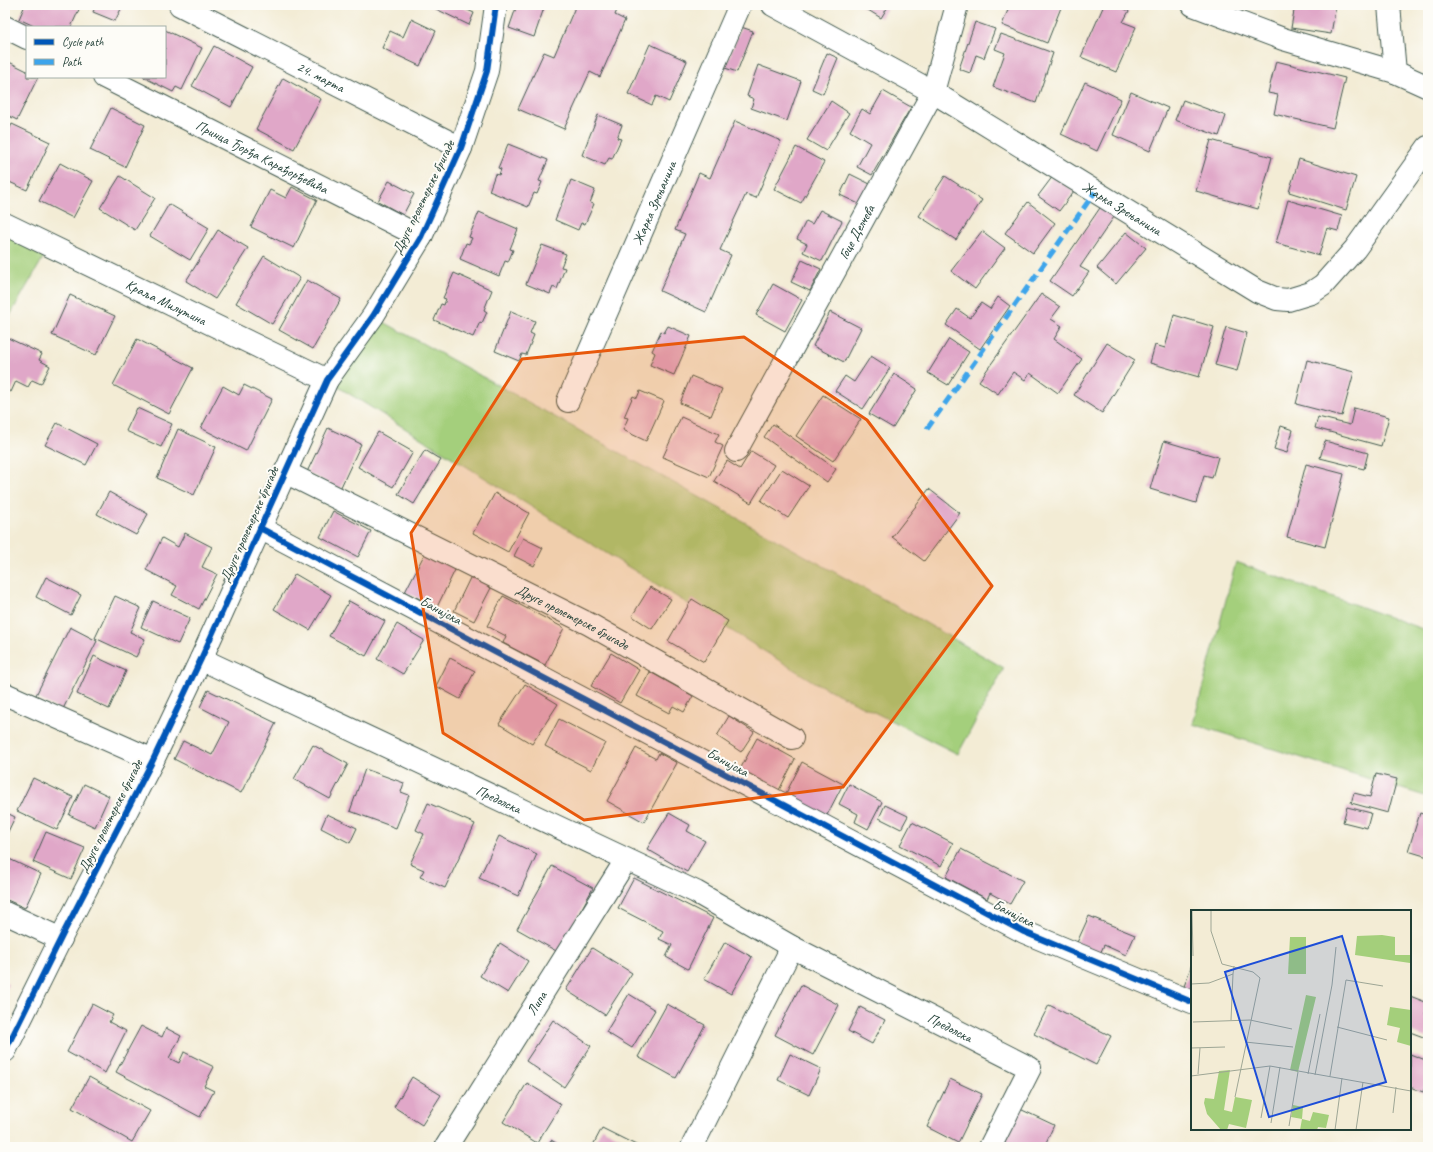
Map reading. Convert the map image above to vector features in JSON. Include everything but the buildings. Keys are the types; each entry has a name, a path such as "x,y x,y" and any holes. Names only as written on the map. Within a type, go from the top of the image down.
{"street":[{"name":"24. марта","path":"180,5 461,148"},
{"name":"Друге пролетерске бригаде","path":"5,1051 153,760 201,659 327,380 373,316 420,237 461,148 487,71 496,5"},
{"name":"Жарка Зрењанина","path":"568,402 740,5"},
{"name":"Жарка Зрењанина","path":"773,5 933,92 1257,291 1277,299 1288,300 1311,293 1323,285 1355,249 1428,147"},
{"name":"Гоце Делчева","path":"736,451 933,92 957,5"},
{"path":"1193,5 1283,39 1395,72 1428,87"},
{"path":"1389,5 1395,72"},
{"path":"5,27 26,38"},
{"name":"Принца Ђорђа Карађорђевића","path":"106,78 420,237"},
{"name":"Краља Милутина","path":"5,224 327,380"},
{"name":"Друге пролетерске бригаде","path":"285,472 589,624 792,738"},
{"name":"Банијска","path":"260,528 1024,932 1191,1002"},
{"name":"Предолска","path":"201,659 696,892 792,947 1030,1068 990,1147"},
{"name":"Друге пролетерске бригаде","path":"5,694 153,760"},
{"name":"Липа","path":"446,1147 626,860"},
{"path":"5,913 61,939"},
{"path":"692,1147 792,947"}],"highlighted area":[{"path":"744,337 867,420 992,586 843,787 584,820 443,733 411,533 522,359"}],"green space":[{"path":"5,224 50,246 5,324"},
{"path":"373,316 919,619 1004,668 958,754 814,682 327,380"},
{"path":"1236,562 1428,631 1428,797 1193,724"}],"marked path":[{"path":"927,429 1095,192"}],"cycle path":[{"path":"5,1051 65,930 153,760 201,659 327,380 373,316 421,237 461,148 487,71 496,5"},
{"path":"260,528 1024,932 1191,1002"}]}
